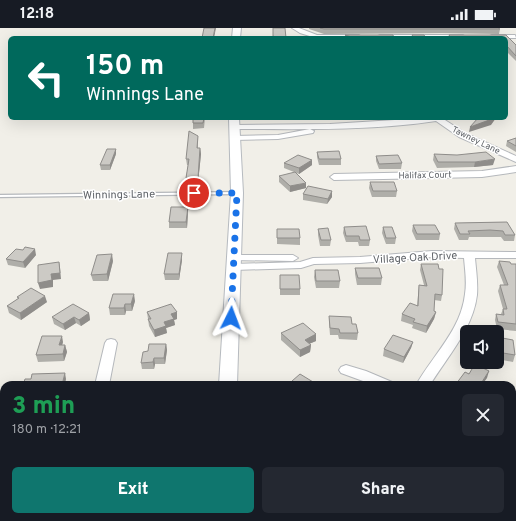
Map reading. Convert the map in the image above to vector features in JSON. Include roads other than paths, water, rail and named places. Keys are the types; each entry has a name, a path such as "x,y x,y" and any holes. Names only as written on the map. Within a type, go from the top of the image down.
{"main road":[{"path":"228,381 235,262 237,193 234,128"}],"street":[{"path":"296,28 302,32 318,36"},
{"path":"234,128 278,137 330,126 432,120"},
{"name":"Tawney Lane","path":"442,120 462,135 516,159"},
{"name":"Halifax Court","path":"334,177 482,174 516,169"},
{"name":"Village Oak Drive","path":"235,262 300,265 313,261 360,260 432,254 516,256"},
{"path":"427,381 450,346 465,320 470,307 472,277 469,254"},
{"path":"103,381 111,343"},
{"path":"346,370 378,381"}],"lane":[{"name":"Winnings Lane","path":"0,196 237,193"}]}
